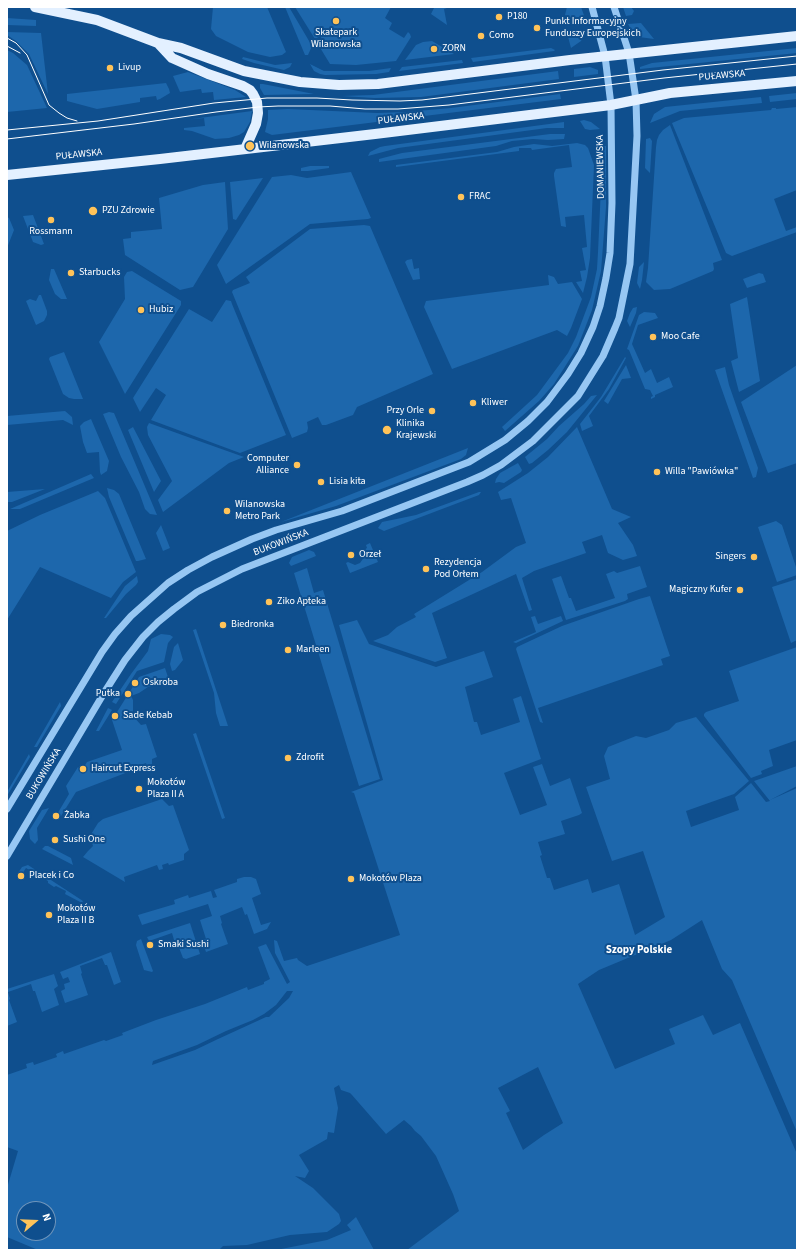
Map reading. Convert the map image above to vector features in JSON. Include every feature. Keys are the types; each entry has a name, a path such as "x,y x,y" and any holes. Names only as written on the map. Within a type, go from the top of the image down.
{"main road":[{"path":"35,7 97,20 158,43 181,48 251,72 300,82 339,85 378,84 629,53 797,36"},
{"path":"158,43 172,58 250,90 258,107 258,113 256,124 245,149"},
{"name":"PUŁAWSKA","path":"7,175 245,149 611,105 670,93 797,81"}],"street":[{"name":"DOMANIEWSKA","path":"592,7 605,56 611,105 612,203 610,253 600,306 593,327"},
{"path":"614,7 629,53 636,100"},
{"name":"BUKOWIŃSKA","path":"7,856 113,679 139,643 158,622 197,592 224,577 467,482 501,465 533,441 578,396 603,356 619,318 630,264 637,136 636,100"},
{"name":"BUKOWIŃSKA","path":"7,809 102,652 131,616 154,595 188,570 228,549 276,530 342,511 459,466 488,452 506,440 528,421 555,392 582,353 593,327"}],"shaded area":[{"path":"213,7 267,7 286,52 282,55 270,57 248,52 216,36 211,29"},
{"path":"285,7 289,7 312,46 308,55 305,55"},
{"path":"295,7 391,7 385,18 392,23 389,29 404,38 408,32 411,37 396,61 356,65 330,64 316,41 323,36 322,35 315,39"},
{"path":"447,7 444,9 447,25 431,14 434,8"},
{"path":"567,7 581,7 586,21 577,21 565,15"},
{"path":"623,7 631,7 634,11 632,15 626,16"},
{"path":"7,18 36,20 36,26 7,25"},
{"path":"641,23 654,39 639,37 633,33 628,24"},
{"path":"586,30 581,41 571,48 567,33"},
{"path":"7,32 41,33 48,94 29,54 16,41 7,35"},
{"path":"432,41 454,54 405,60 416,45 423,42"},
{"path":"551,48 555,50 473,62 471,58"},
{"path":"797,48 797,53 640,69 640,67 652,63"},
{"path":"7,50 27,65 47,108 7,112"},
{"path":"243,57 275,65 292,63 290,67 284,70 254,63 242,59"},
{"path":"462,60 463,63 399,71 402,67"},
{"path":"310,64 324,71 369,71 391,68 389,72 376,74 325,75 314,71"},
{"path":"590,67 598,70 598,74 574,77 574,69"},
{"path":"558,71 559,79 421,97 374,98 342,96 373,95"},
{"path":"188,72 235,90 246,97 214,100 213,92 202,93 201,89 180,92 173,76"},
{"path":"166,83 170,93 157,100 156,96 140,98 140,102 97,109 67,101 67,94"},
{"path":"260,84 314,94 264,95 260,88"},
{"path":"797,93 797,99 770,102 769,96"},
{"path":"560,94 561,99 272,135 265,132 268,119 268,110 288,109 377,113 406,112 451,108"},
{"path":"761,97 762,103 680,111 650,123 654,114 665,107"},
{"path":"797,107 797,190 774,199 786,231 797,227 797,232 732,256 726,253 672,123 684,118 771,110 772,108"},
{"path":"252,111 250,122 244,132 229,138 215,139 192,131 184,130 184,128 205,126 204,118 188,120"},
{"path":"584,120 591,122 600,129 585,129 580,121"},
{"path":"564,122 564,128 547,128 398,148 368,156 370,152 385,146"},
{"path":"670,125 722,260 713,263 713,271 670,289 654,290 646,282 656,147 659,135"},
{"path":"550,134 565,134 564,139 512,141 496,146 379,162 379,159 402,153"},
{"path":"650,138 652,141 650,173 645,168 646,139"},
{"path":"577,143 585,145 588,148 594,165 590,258 583,293 576,282 582,281 580,271 586,270 582,248 587,247 584,215 565,217 566,227 561,226 554,176 556,169 572,167 569,145 532,150 531,148 519,148 519,151 396,167 396,165 497,152 514,147 534,144 552,146"},
{"path":"599,146 606,146 606,207 601,271 592,310 578,346 554,384 539,401 505,431 502,427 537,395 568,353 576,337 591,297 597,269 598,252 602,165"},
{"path":"310,166 329,166 329,168 301,171 301,168"},
{"path":"351,172 371,218 310,224 226,284 217,265 272,177 291,175 307,178"},
{"path":"263,178 236,220 233,219 230,182"},
{"path":"225,182 228,229 193,287 180,290 125,255 123,239 131,238 131,232 162,229 159,198 203,185"},
{"path":"33,215 44,244 41,245 33,242 23,216"},
{"path":"7,217 9,218 14,230 7,248"},
{"path":"364,225 370,226 433,374 357,407 353,415 326,425 322,425 318,417 307,422 307,432 292,438 232,292 233,290 250,283 246,277 310,229"},
{"path":"412,259 414,269 419,268 420,279 413,280 405,262"},
{"path":"644,262 640,289 637,283 639,267"},
{"path":"51,269 54,269 67,299 61,299 55,294 49,280"},
{"path":"132,271 181,301 181,305 125,394 99,342 125,299 124,277 127,272"},
{"path":"759,273 763,274 766,282 747,288 743,279"},
{"path":"548,275 554,277 558,284 572,282 582,299 567,336 557,330 452,369 424,307 426,301 549,285"},
{"path":"39,295 41,295 47,315 44,321 36,325 26,301 30,299 36,301"},
{"path":"747,297 760,381 739,392 731,361 738,358 730,304"},
{"path":"226,300 231,301 286,435 240,453 151,420 166,395 156,388 140,412 133,398 189,309 212,322"},
{"path":"637,307 630,327 627,321 633,308"},
{"path":"644,312 655,313 658,318 638,325 632,344 645,373 651,369 657,383 669,377 673,387 655,395 655,397 651,399 653,396 650,390 645,389 629,350 627,349 639,315"},
{"path":"64,352 83,399 69,398 63,394 49,359 50,357"},
{"path":"625,357 626,358 609,389 589,416 593,426 582,431 580,424 601,397"},
{"path":"626,365 631,378 622,379 608,404 604,401"},
{"path":"797,365 797,463 768,473 741,402"},
{"path":"725,367 729,385 758,468 756,477 753,478 715,370"},
{"path":"597,395 567,432 548,450 529,464 525,457 547,439 591,396"},
{"path":"65,411 72,417 73,425 63,420 7,425 7,416"},
{"path":"109,412 114,413 157,515 150,514 145,509 139,492 121,457 103,414"},
{"path":"91,419 109,461 107,471 101,475 99,452 87,453 80,426 84,422"},
{"path":"149,423 244,457 229,463 163,512 158,500 172,481 148,435 147,427"},
{"path":"133,427 161,481 154,492 128,430"},
{"path":"577,427 612,509 631,517 618,523 633,545 637,556 623,560 608,553 602,535 582,542 586,553 534,571 522,578 532,610 529,611 516,574 432,613 447,658 435,662 373,641 388,635 397,627 416,617 414,614 482,572 516,547 526,543 511,498 501,500 498,492 528,473 548,457"},
{"path":"468,448 466,455 461,459 336,506 281,522"},
{"path":"518,463 522,470 521,472 504,483 495,483 500,473"},
{"path":"91,474 94,478 20,509 10,509"},
{"path":"107,488 114,490 119,494 146,559 136,561 109,497"},
{"path":"45,489 12,502 7,502 7,492"},
{"path":"98,491 105,498 136,572 123,582 111,598 40,567 7,620 7,531 40,515"},
{"path":"481,492 479,495 384,531 378,528 382,522 416,515"},
{"path":"776,521 782,525 797,570 797,575 777,582 758,527"},
{"path":"161,525 170,548 163,551 156,533"},
{"path":"370,543 378,562 350,573 346,563 348,562 355,565 360,563 365,556 364,550 367,548 366,545"},
{"path":"309,550 314,552 316,556 291,566 289,563 292,557"},
{"path":"640,566 647,587 627,594 628,599 625,601 566,620 552,579 561,576 569,598 571,598 576,611 615,598 606,574 614,571 617,573"},
{"path":"307,568 314,593 323,590 380,779 359,786 294,573"},
{"path":"137,576 138,582 136,585 126,594 106,618 104,618 125,586"},
{"path":"797,579 797,640 791,643 772,587"},
{"path":"650,596 670,656 661,659 663,665 538,708 543,723 540,722 516,649 517,647 562,626"},
{"path":"535,616 538,624 561,616 563,621 516,643 513,642 536,632 531,617"},
{"path":"357,620 369,644 436,667 484,651 493,677 465,687 474,722 477,722 481,735 520,722 513,699 521,696 541,759 504,773 520,815 547,805 533,767 542,764 550,786 570,778 582,813 561,821 565,834 538,842 542,855 540,856 547,878 550,878 554,890 588,879 592,893 619,884 635,935 665,917 643,851 612,861 586,787 610,779 604,756 608,747 636,736 646,738 669,730 676,723 696,717 749,781 734,794 686,811 691,827 739,810 735,797 751,783 766,802 770,801 754,781 797,766 797,786 770,800 797,788 797,1132 732,980 722,969 702,920 671,940 599,970 578,984 615,1069 675,1044 669,1029 703,1015 713,1035 740,1023 797,1154 797,1250 407,1250 459,1211 453,1194 436,1156 421,1136 411,1126 404,1120 386,1134 352,1095 341,1090 339,1085 334,1088 338,1108 334,1133 328,1132 327,1139 299,1155 309,1171 305,1178 295,1176 313,1188 339,1214 341,1221 339,1224 327,1232 290,1235 247,1245 223,1246 219,1250 38,1250 17,1241 56,1241 56,1201 16,1201 16,1241 7,1237 7,1188 18,1151 7,1147 7,1075 27,1068 26,1064 33,1062 34,1065 57,1057 56,1054 63,1051 64,1054 104,1040 106,1041 123,1035 122,1033 205,1004 247,987 248,990 264,984 264,982 270,979 258,947 266,944 287,984 290,982 275,953 274,940 277,941 284,961 297,958 307,966 400,935 354,793 351,792 383,780 339,625","holes":["287,991 293,991 289,998 269,1017 266,1017 195,1050 152,1065 153,1061 197,1045 253,1020 276,1005","538,1067 563,1123 523,1150 506,1113 510,1111 498,1088"]},
{"path":"196,629 228,726 220,726 216,713 214,693 193,630"},
{"path":"161,634 170,635 173,637 168,643 164,662 137,671 116,704 112,702 148,651 151,639"},
{"path":"178,643 183,660 175,670 172,671 170,664 174,647"},
{"path":"797,647 797,740 769,750 773,766 761,771 762,774 751,778 704,714 739,701 729,671"},
{"path":"165,668 170,683 148,687 131,696 133,700 133,716 141,725 146,724 157,757 152,759 152,764 147,766 146,763 127,770 128,772 76,792 61,816 56,816 69,794 66,786 78,767 82,770 87,762 122,750 112,720 139,677"},
{"path":"60,702 61,706 37,747 34,747"},
{"path":"108,708 112,710 99,731 96,731"},
{"path":"196,733 225,818 222,819 193,734"},
{"path":"29,754 30,757 7,796 7,792"},
{"path":"162,799 169,806 173,805 189,850 184,854 184,860 169,865 168,863 162,865 163,869 159,870 157,865 124,877 125,882 83,857 93,846 92,843 94,839 90,836 98,823 103,819"},
{"path":"49,808 37,828 38,840 35,844 30,839 29,831 42,810"},
{"path":"45,846 48,846 71,858 73,865 42,849"},
{"path":"28,865 83,901 82,903 65,894 66,891 56,886 54,887 48,883 48,881 26,868 22,874 19,875 18,873 22,867"},
{"path":"244,877 256,879 261,894 252,898 261,925 271,922 267,929 254,934 247,914 245,915 242,907 220,916 221,924 228,944 206,952 202,940 206,939 200,920 212,916 208,904 142,925 138,915 175,904 174,900 188,895 189,898 211,891 213,898 217,897 214,890 237,882 237,879"},
{"path":"190,923 200,954 186,959 183,958 172,933 149,941 147,937"},
{"path":"141,939 153,971 152,972 144,970 136,945 137,941"},
{"path":"111,952 121,982 114,985 107,965 105,965 102,958 80,966 88,995 65,1003 61,991 65,989 64,984 70,982 68,977 63,979 60,972"},
{"path":"54,974 58,986 54,989 59,1005 42,1012 31,984 8,992 9,1000 17,1022 7,1026 7,989"},
{"path":"356,1217 374,1250 276,1250 327,1240 351,1230 347,1225"}],"tram line":[{"path":"7,38 16,43 27,55 49,105 67,118 77,121"},
{"path":"7,46 20,53"},
{"path":"7,130 98,121 214,103 267,98 400,101 422,100 663,70 797,56"},
{"path":"7,139 258,107 330,106 365,109 398,109 449,105 664,78 797,64"}],"place":[{"name":"P180","path":"499,17"},
{"name":"Skatepark Wilanowska","path":"336,21"},
{"name":"Punkt Informacyjny Funduszy Europejskich","path":"537,28"},
{"name":"Como","path":"481,36"},
{"name":"ZORN","path":"434,49"},
{"name":"Livup","path":"110,68"},
{"name":"Wilanowska","path":"250,146"},
{"name":"FRAC","path":"461,197"},
{"name":"PZU Zdrowie","path":"93,211"},
{"name":"Rossmann","path":"51,220"},
{"name":"Starbucks","path":"71,273"},
{"name":"Hubiz","path":"141,310"},
{"name":"Moo Cafe","path":"653,337"},
{"name":"Kliwer","path":"473,403"},
{"name":"Przy Orle","path":"432,411"},
{"name":"Klinika Krajewski","path":"387,430"},
{"name":"Computer Alliance","path":"297,465"},
{"name":"Willa \"Pawiówka\"","path":"657,472"},
{"name":"Lisia kita","path":"321,482"},
{"name":"Wilanowska Metro Park","path":"227,511"},
{"name":"Orzeł","path":"351,555"},
{"name":"Singers","path":"754,557"},
{"name":"Rezydencja Pod Orłem","path":"426,569"},
{"name":"Magiczny Kufer","path":"740,590"},
{"name":"Ziko Apteka","path":"269,602"},
{"name":"Biedronka","path":"223,625"},
{"name":"Marleen","path":"288,650"},
{"name":"Oskroba","path":"135,683"},
{"name":"Putka","path":"128,694"},
{"name":"Sade Kebab","path":"115,716"},
{"name":"Zdrofit","path":"288,758"},
{"name":"Haircut Express","path":"83,769"},
{"name":"Mokotów Plaza II A","path":"139,789"},
{"name":"Żabka","path":"56,816"},
{"name":"Sushi One","path":"55,840"},
{"name":"Placek i Co","path":"21,876"},
{"name":"Mokotów Plaza","path":"351,879"},
{"name":"Mokotów Plaza II B","path":"49,915"},
{"name":"Smaki Sushi","path":"150,945"}],"district":[{"name":"Szopy Polskie","path":"639,951"}]}
